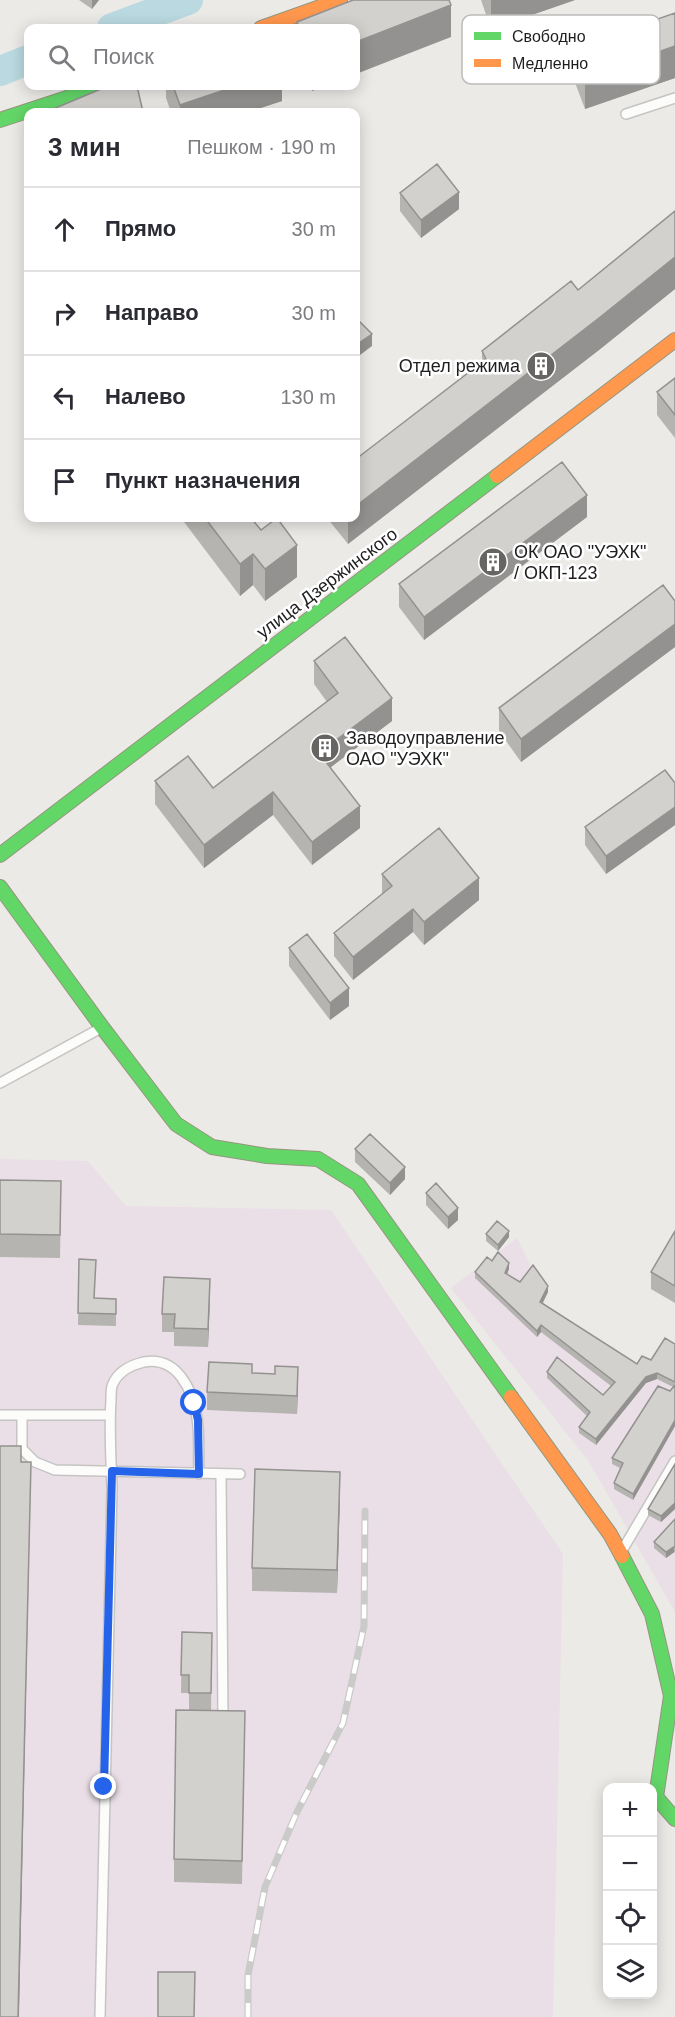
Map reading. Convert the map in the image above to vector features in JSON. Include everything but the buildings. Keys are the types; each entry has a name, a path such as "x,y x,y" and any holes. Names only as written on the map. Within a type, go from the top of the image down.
{"street":[{"path":"272,24 340,0"},
{"path":"36,108 91,90"},
{"path":"0,120 24,112"},
{"name":"улица Дзержинского","path":"0,855 675,340"},
{"path":"0,887 176,1124 212,1147 267,1156 318,1159 358,1184 603,1525 652,1614 671,1696 656,1797 675,1819"}],"lane":[{"path":"626,114 675,98"},
{"path":"0,1083 102,1027"},
{"path":"100,2017 112,1471 110,1415 112,1386 122,1372 132,1365 151,1361 167,1363 177,1370 194,1403 198,1420 199,1474"},
{"path":"0,1415 110,1415"},
{"path":"22,1416 22,1449 35,1462 55,1470 240,1474"},
{"path":"620,1554 675,1461"},
{"path":"221,1474 223,1719"}],"shaded area":[{"path":"0,1159 88,1161 126,1206 331,1210 563,1554 553,2017 0,2017"},
{"path":"517,1238 533,1271 540,1308 637,1370 651,1365 675,1345 675,1612 589,1462 451,1288"}],"waterway":[{"path":"123,24 188,0"},
{"path":"0,71 24,62"}],"railway":[{"path":"248,2017 248,1975 265,1887 297,1812 343,1723 364,1626 365,1511"}],"traffic: fast":[{"path":"36,108 91,90"},
{"path":"0,120 24,112"},
{"path":"0,855 497,476"},
{"path":"0,887 176,1124 212,1147 267,1156 318,1159 358,1184 511,1397"},
{"path":"622,1556 652,1614 671,1696 656,1797 675,1819"}],"traffic: slow":[{"path":"272,24 340,0"},
{"path":"497,476 675,340"},
{"path":"511,1397 610,1534 622,1556"}],"place":[{"name":"Отдел режима","path":"541,366"},
{"name":"ОК ОАО \"УЭХК\" / ОКП-123","path":"493,562"},
{"name":"Заводоуправление ОАО \"УЭХК\"","path":"325,748"}],"route":[{"path":"104,1787 112,1471 199,1474 198,1420 194,1403"}]}
